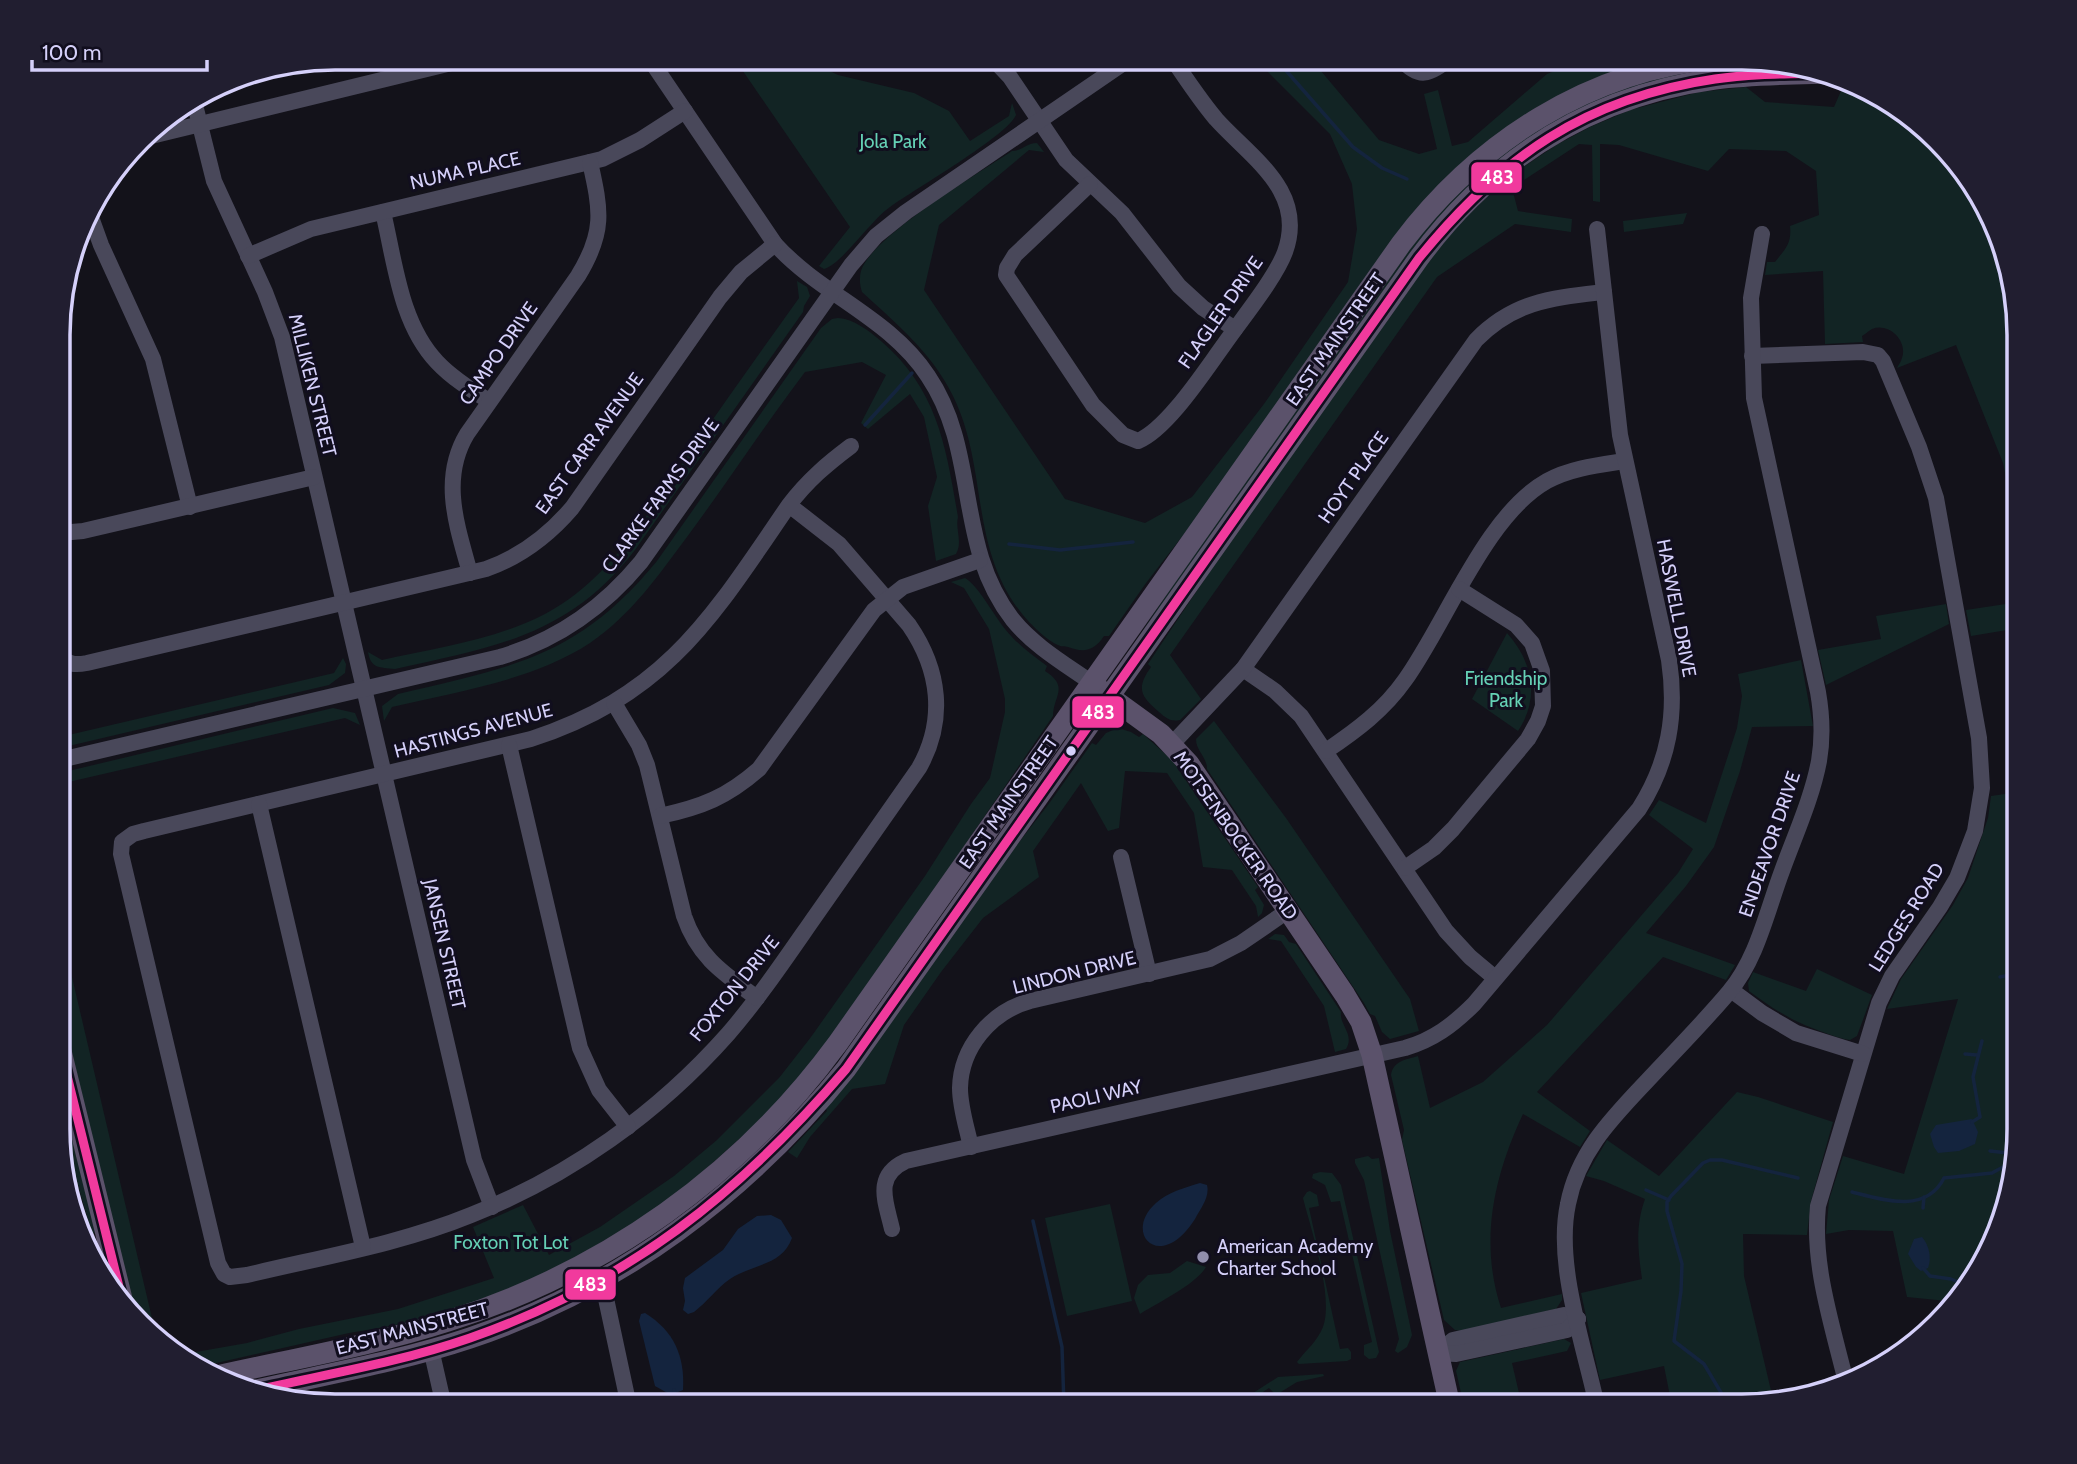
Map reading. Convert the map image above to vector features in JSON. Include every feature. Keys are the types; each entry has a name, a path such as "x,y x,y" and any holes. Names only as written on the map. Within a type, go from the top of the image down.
{"main road":[{"name":"EAST MAINSTREET","path":"230,1373 431,1327 489,1308 546,1284 594,1259 683,1201 756,1138 828,1057 1401,244 1450,186 1509,137 1564,104 1603,87 1656,70"},
{"name":"EAST MAINSTREET","path":"275,1387 431,1349 519,1320 602,1280 650,1251 709,1208 752,1171 807,1117 878,1025 1448,220 1486,183 1530,148 1572,123 1633,98 1667,88 1718,78 1792,75"},
{"name":"MOTSENBOCKER ROAD","path":"1092,683 1172,744 1194,770 1357,1014 1372,1055 1447,1394"},
{"path":"70,1088 117,1279"},
{"path":"602,1280 605,1265 674,1221 679,1216 683,1201"}],"street":[{"path":"164,133 423,70"},
{"name":"MOTSENBOCKER ROAD","path":"657,70 775,244 799,267 875,320 904,345 928,375 939,394 960,449 973,534 993,591 1015,623 1035,642 1092,683"},
{"path":"1003,70 1066,160 1122,213 1188,296 1235,329"},
{"name":"CLARKE FARMS DRIVE","path":"70,758 527,648 564,630 621,586 651,549 833,291 864,249 882,230 1113,70"},
{"name":"FLAGLER DRIVE","path":"1090,184 1015,255 1006,275 1093,405 1123,436 1138,441 1150,434 1175,407 1235,329 1282,259 1289,236 1288,209 1276,181 1208,109 1180,70"},
{"path":"1414,70 1422,73 1432,70"},
{"name":"MILLIKEN STREET","path":"196,109 214,181 282,337 364,689"},
{"name":"NUMA PLACE","path":"248,256 295,234 590,162 625,149 685,111"},
{"name":"CAMPO DRIVE","path":"470,573 453,504 451,484 459,449 589,257 599,219 599,201 590,162"},
{"path":"383,212 405,306 422,342 448,372 489,401"},
{"path":"94,225 153,359 190,507"},
{"name":"HASWELL DRIVE","path":"1372,1055 1415,1045 1446,1030 1474,1004 1639,809 1656,779 1667,747 1673,709 1671,673 1625,461 1597,229"},
{"name":"ENDEAVOR DRIVE","path":"1594,1394 1566,1266 1564,1226 1570,1195 1581,1163 1606,1124 1731,990 1742,972 1762,927 1815,779 1821,732 1818,692 1756,412 1751,298 1762,234"},
{"name":"EAST CARR AVENUE","path":"70,663 76,665 87,663 470,573 497,565 518,554 540,540 561,521 727,287 775,244"},
{"name":"HOYT PLACE","path":"1172,744 1243,669 1476,340 1494,324 1522,306 1554,298 1604,292"},
{"name":"LEDGES ROAD","path":"1752,356 1863,352 1878,355 1883,362 1932,481 1979,738 1981,802 1970,846 1950,892 1884,990 1818,1206 1816,1229 1820,1274 1844,1374"},
{"name":"HASTINGS AVENUE","path":"224,1275 218,1263 121,854 122,842 133,834 144,831 509,745 565,727 614,703 662,668 697,634 789,505 815,474 851,446"},
{"path":"1326,751 1368,721 1395,694 1414,667 1459,589 1511,511 1536,488 1566,472 1625,461"},
{"path":"70,532 314,477"},
{"name":"FOXTON DRIVE","path":"224,1275 247,1275 428,1231 492,1207 559,1173 628,1127 699,1065 757,998 919,768 931,743 937,702 931,666 919,639 887,598 832,537 789,505"},
{"path":"660,816 710,803 741,785 759,769 866,620 887,598 903,586 980,560"},
{"path":"1405,868 1434,848 1453,829 1528,739 1543,706 1542,671 1532,643 1512,622 1459,589"},
{"path":"1243,669 1287,702 1326,751 1453,939 1495,978"},
{"name":"JANSEN STREET","path":"364,689 474,1160 492,1207"},
{"path":"614,703 643,754 691,935 718,970 757,998"},
{"path":"509,745 580,1048 599,1090 628,1127"},
{"path":"259,804 363,1247"},
{"path":"1121,857 1149,974"},
{"name":"LINDON DRIVE","path":"971,1147 960,1098 961,1077 967,1057 977,1038 990,1023 1028,994 1149,974 1220,955 1289,910"},
{"path":"1731,990 1796,1033 1863,1054"},
{"name":"PAOLI WAY","path":"892,1229 884,1191 885,1168 1372,1055"},
{"path":"602,1280 626,1394"},
{"path":"1437,1353 1453,1340 1564,1315 1578,1319"},
{"path":"431,1349 441,1394"}],"green space":[{"name":"Jola Park","path":"742,70 828,70 838,75 914,93 949,111 970,141 1009,116 1012,103 1016,115 996,136 882,213 831,265 824,269 819,266 850,227"},
{"path":"1266,70 1320,70 1379,140 1419,154 1437,149 1424,94 1438,90 1452,146 1468,142 1547,74 1556,70 1642,70 1485,146 1146,583 1109,636 1104,636 1088,649 1059,646 1029,622 1009,596 996,569 987,540 972,453 953,396 924,353 862,292 861,271 869,257 884,241 928,206 1012,151 1037,143 1044,152 1029,150 939,225 924,290 1065,499 1145,523 1192,497 1264,404 1348,282 1357,229 1352,184 1330,134"},
{"path":"1692,70 1744,70 1705,73 1480,178 1114,674 1188,562 1435,213 1515,141 1607,92"},
{"path":"1746,87 1765,102 1834,107 1842,89 1875,105 1917,136 1952,174 1972,202 1987,233 2005,300 2007,483 2003,463 1956,345 1897,368 1902,358 1902,345 1896,334 1885,328 1871,330 1862,336 1863,342 1825,344 1823,271 1765,275 1767,262 1775,262 1787,246 1790,226 1819,215 1816,171 1786,151 1729,149 1708,171 1619,145 1600,144 1600,202 1593,201 1592,145 1579,144 1512,188 1518,211 1572,219 1571,232 1515,224 1437,277 1170,655 1201,699 1180,720 1166,718 1148,701 1142,686 1151,667 1148,664 1248,514 1433,251 1493,187 1558,144 1590,127 1630,110 1699,92"},
{"path":"1687,213 1683,224 1624,232 1623,221"},
{"path":"797,281 807,287 810,296 803,312 635,550 610,579 584,602 556,620 497,644 395,669 380,667 371,662 368,652 382,660 465,642 526,623 569,599 591,581 647,516 799,298"},
{"path":"832,319 855,323 881,341 915,379 927,400 943,443 954,491 959,540 956,554 936,561 928,506 937,477 924,417 910,394 868,429 861,423 886,375 862,362 805,372 665,566 643,594 605,632 568,656 519,676 392,707 384,721 382,706 398,694 510,665 541,653 599,619 628,593 657,561 821,328"},
{"name":"Foxton Tot Lot","path":"965,578 970,581 1010,634 1047,666 1045,671 1059,687 1053,716 855,1006 777,1105 669,1202 548,1274 426,1320 349,1333 212,1364 193,1352 398,1309 494,1278 473,1227 523,1205 549,1255 600,1227 674,1176 717,1140 779,1078 925,876 990,778 1005,712 1005,699 989,629 964,588 951,582"},
{"path":"1946,604 1949,624 1826,685 1818,650 1881,639 1876,616"},
{"path":"2007,604 2007,630 1971,636 1966,610"},
{"name":"Friendship Park","path":"1507,633 1523,656 1530,680 1529,706 1518,731 1472,699"},
{"path":"343,658 346,664 345,673 329,685 70,746 70,735 334,673"},
{"path":"1801,660 1813,726 1752,727 1714,847 1686,886 1646,933 1735,965 1726,980 1663,957 1537,1092 1590,1131 1580,1147 1523,1114 1504,1161 1497,1185 1491,1234 1494,1283 1501,1308 1562,1294 1562,1300 1556,1309 1461,1331 1455,1330 1444,1320 1402,1140 1404,1130 1392,1070 1400,1062 1418,1056 1430,1108 1483,1082 1547,1025 1678,873 1693,849 1649,815 1659,800 1706,823 1737,728 1742,696 1738,674"},
{"path":"333,708 355,713 360,725 345,718 70,782 70,771"},
{"path":"1214,721 1286,818 1410,999 1419,1031 1390,1039 1382,1032 1375,1016 1370,1014 1207,769 1196,739"},
{"path":"1118,728 1139,737 1143,734 1172,760 1258,887 1255,890 1264,905 1262,913 1258,917 1256,906 1232,870 1203,867 1194,813 1167,773 1125,771 1119,828 1108,831 1081,783 1033,851 1039,877 983,918 904,1025 885,1084 852,1089 810,1137 797,1158 788,1152 827,1111 825,1107 1092,743 1096,745 1106,733"},
{"path":"2007,794 2005,1164 1987,1231 1972,1262 1952,1290 1944,1301 1907,1297 1893,1231 1849,1230 1826,1234 1829,1200 1843,1156 1904,1174 1958,999 1887,1009 1901,979 1953,905 1968,878 1988,818 1991,796"},
{"path":"1275,934 1284,935 1289,942 1296,944 1341,1012 1349,1039 1346,1049 1335,1052 1324,1006 1281,941 1268,939"},
{"path":"70,969 153,1321 128,1294 70,1045"},
{"path":"1817,969 1872,995 1857,1036 1850,1040 1794,1020 1749,991 1748,983 1753,972 1806,991"},
{"path":"1737,1092 1833,1122 1811,1201 1807,1235 1743,1234 1744,1276 1771,1392 1670,1394 1664,1366 1600,1380 1581,1293 1642,1279 1639,1229 1645,1199 1586,1176 1607,1140 1659,1176"},
{"path":"70,1126 97,1232 92,1234 72,1164"},
{"path":"1368,1156 1372,1159 1379,1158 1390,1231 1412,1335 1407,1347 1398,1353 1395,1351 1399,1339 1364,1180 1355,1163 1355,1159"},
{"path":"1332,1173 1341,1185 1379,1352 1376,1358 1369,1359 1364,1355 1364,1345 1372,1342 1340,1201 1331,1202 1325,1185 1312,1178 1313,1174"},
{"path":"1310,1191 1317,1195 1319,1206 1309,1208 1340,1349 1348,1348 1351,1352 1351,1359 1347,1361 1297,1362 1318,1337 1326,1314 1324,1281 1303,1198"},
{"path":"1110,1204 1132,1301 1067,1316 1045,1218"},
{"path":"1187,1261 1206,1267 1185,1287 1140,1314 1134,1298 1138,1285 1148,1275 1170,1273"},
{"path":"1564,1339 1571,1343 1567,1351 1512,1363 1519,1394 1461,1394 1456,1371 1460,1362"},
{"path":"1324,1376 1297,1382 1278,1394 1269,1388 1260,1394 1252,1394 1278,1377"}],"water":[{"path":"1972,1119 1978,1132 1975,1144 1959,1151 1938,1153 1930,1134 1936,1125"},
{"path":"1200,1183 1207,1185 1206,1198 1195,1219 1182,1235 1169,1244 1158,1246 1150,1243 1144,1236 1143,1226 1146,1215 1156,1203 1171,1193"},
{"path":"771,1215 781,1220 792,1238 781,1254 730,1279 694,1312 688,1314 683,1310 685,1278 723,1250 738,1229 757,1216"},
{"path":"1922,1237 1930,1260 1928,1268 1921,1271 1908,1254 1914,1239"},
{"path":"645,1313 655,1320 676,1346 682,1366 683,1390 669,1394 655,1386 639,1321 641,1314"}],"waterway":[{"path":"1286,70 1353,147 1382,168 1407,179"},
{"path":"865,425 912,373"},
{"path":"1009,544 1060,550 1133,542"},
{"path":"2000,977 2007,976"},
{"path":"1972,1122 1980,1117 1973,1077 1982,1041"},
{"path":"1965,1054 1977,1055"},
{"path":"1990,1151 2006,1153"},
{"path":"1722,1394 1704,1364 1674,1341 1682,1264 1667,1211 1667,1202 1703,1163 1710,1160 1722,1160 1798,1178"},
{"path":"1852,1192 1890,1201 1915,1200 1936,1189 1944,1178 1992,1173 2005,1166"},
{"path":"1646,1190 1669,1200"},
{"path":"1923,1208 1924,1197"},
{"path":"1033,1221 1062,1347 1064,1394"},
{"path":"1923,1268 1930,1276 1958,1282"},
{"path":"674,1390 675,1394"}],"transit line":[{"name":"483","path":"273,1387 415,1355 527,1316 630,1262 722,1195 806,1114 846,1069 1419,258 1450,222 1514,162 1586,117 1668,88 1715,79 1789,74"},
{"name":"483","path":"70,1088 117,1279"}],"place":[{"name":"American Academy Charter School","path":"1203,1257"}]}
